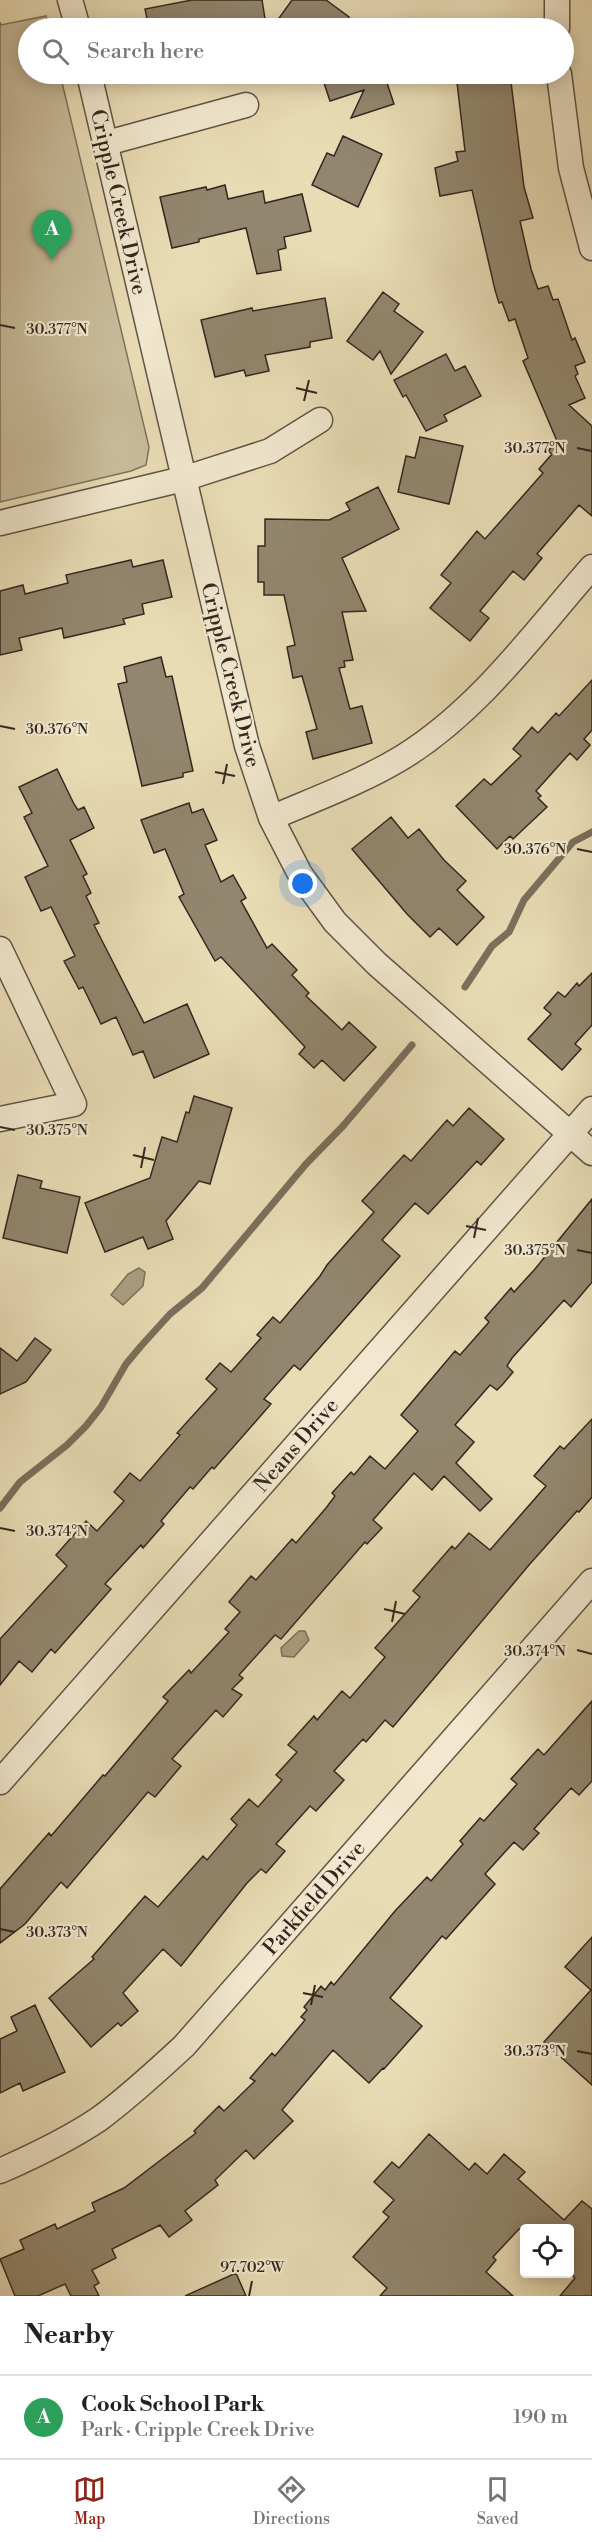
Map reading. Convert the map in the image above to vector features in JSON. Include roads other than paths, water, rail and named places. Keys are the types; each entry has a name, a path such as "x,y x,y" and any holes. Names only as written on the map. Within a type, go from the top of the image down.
{"street":[{"path":"70,0 75,18"},
{"path":"557,0 557,18"},
{"name":"Cripple Creek Drive","path":"92,84 247,746 271,818 300,874 335,922 377,964 592,1153"},
{"path":"561,84 571,168 592,248"},
{"path":"107,143 246,105"},
{"path":"0,523 183,479 270,451 320,420"},
{"path":"271,818 363,778 403,757 442,729 482,693 592,567"},
{"path":"0,950 74,1104 0,1119"},
{"name":"Neans Drive","path":"0,1782 592,1109"},
{"name":"Parkfield Drive","path":"0,2171 52,2148 98,2119 141,2085 184,2046 592,1581"}],"waterway":[{"path":"465,987 492,946 509,932 524,900 573,842 592,832"},
{"path":"0,1508 20,1482 67,1445 86,1426 101,1407 126,1364 141,1346 170,1314 202,1288 306,1164 343,1126 412,1045"}],"place":[{"name":"Cook School Park","path":"52,260"}]}
